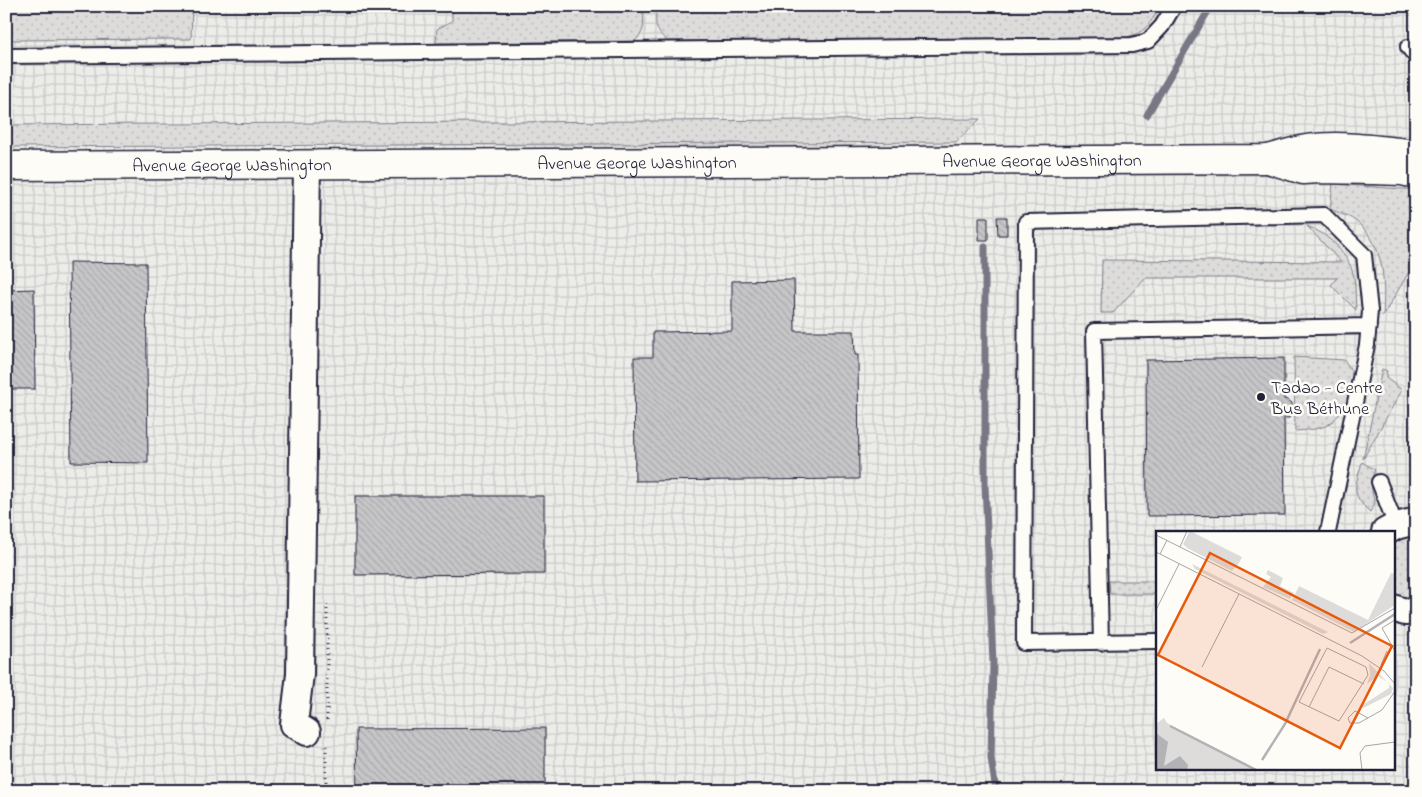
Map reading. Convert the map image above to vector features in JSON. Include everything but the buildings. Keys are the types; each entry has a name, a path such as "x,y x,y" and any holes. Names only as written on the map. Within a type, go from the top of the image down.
{"main road":[{"name":"Avenue George Washington","path":"6,166 1268,159 1305,149 1325,147 1416,154"},
{"name":"Avenue George Washington","path":"1268,159 1303,170 1319,168 1402,171 1416,174"}],"street":[{"path":"306,164 300,674 294,724 308,732"},
{"path":"1394,608 1405,612 1416,611"}],"lane":[{"path":"6,56 1132,45 1148,41 1162,26 1174,6"},
{"path":"1156,641 1024,643 1026,222 1324,215 1364,255 1370,311 1367,345 1328,531"},
{"path":"1101,643 1094,332 1369,326"},
{"path":"1379,482 1399,526"}],"path":[{"path":"308,732 326,744 326,791"}],"shaded area":[{"path":"6,6 1416,6 1416,791 6,791"},
{"path":"6,6 192,6 191,39 6,40"},
{"path":"452,6 643,6 644,25 639,37 635,41 436,43 437,29 452,21"},
{"path":"656,6 1160,6 1152,20 1139,33 1118,38 668,41 658,30"},
{"path":"980,119 956,142 6,147 6,125"},
{"path":"1333,184 1416,190 1416,260 1383,316 1383,278 1374,243 1358,223 1330,209"},
{"path":"1307,226 1328,238 1345,256 1354,279 1356,310 1331,285 1337,278 1145,278 1113,313 1101,313 1102,260 1341,262"},
{"path":"1294,357 1344,360 1349,366 1353,379 1350,394 1339,414 1325,426 1295,431"},
{"path":"1382,369 1387,371 1386,378 1402,390 1363,459"},
{"path":"1362,462 1375,470 1372,487 1375,503 1370,512 1359,500 1356,489"},
{"path":"1416,533 1416,597 1404,597 1394,592 1394,540"},
{"path":"1109,581 1156,581 1156,594 1110,594"}],"waterway":[{"path":"1147,115 1211,6"},
{"path":"985,247 985,485 993,662 991,758 996,791"}],"place":[{"name":"Tadao - Centre Bus Béthune","path":"1261,397"}]}
